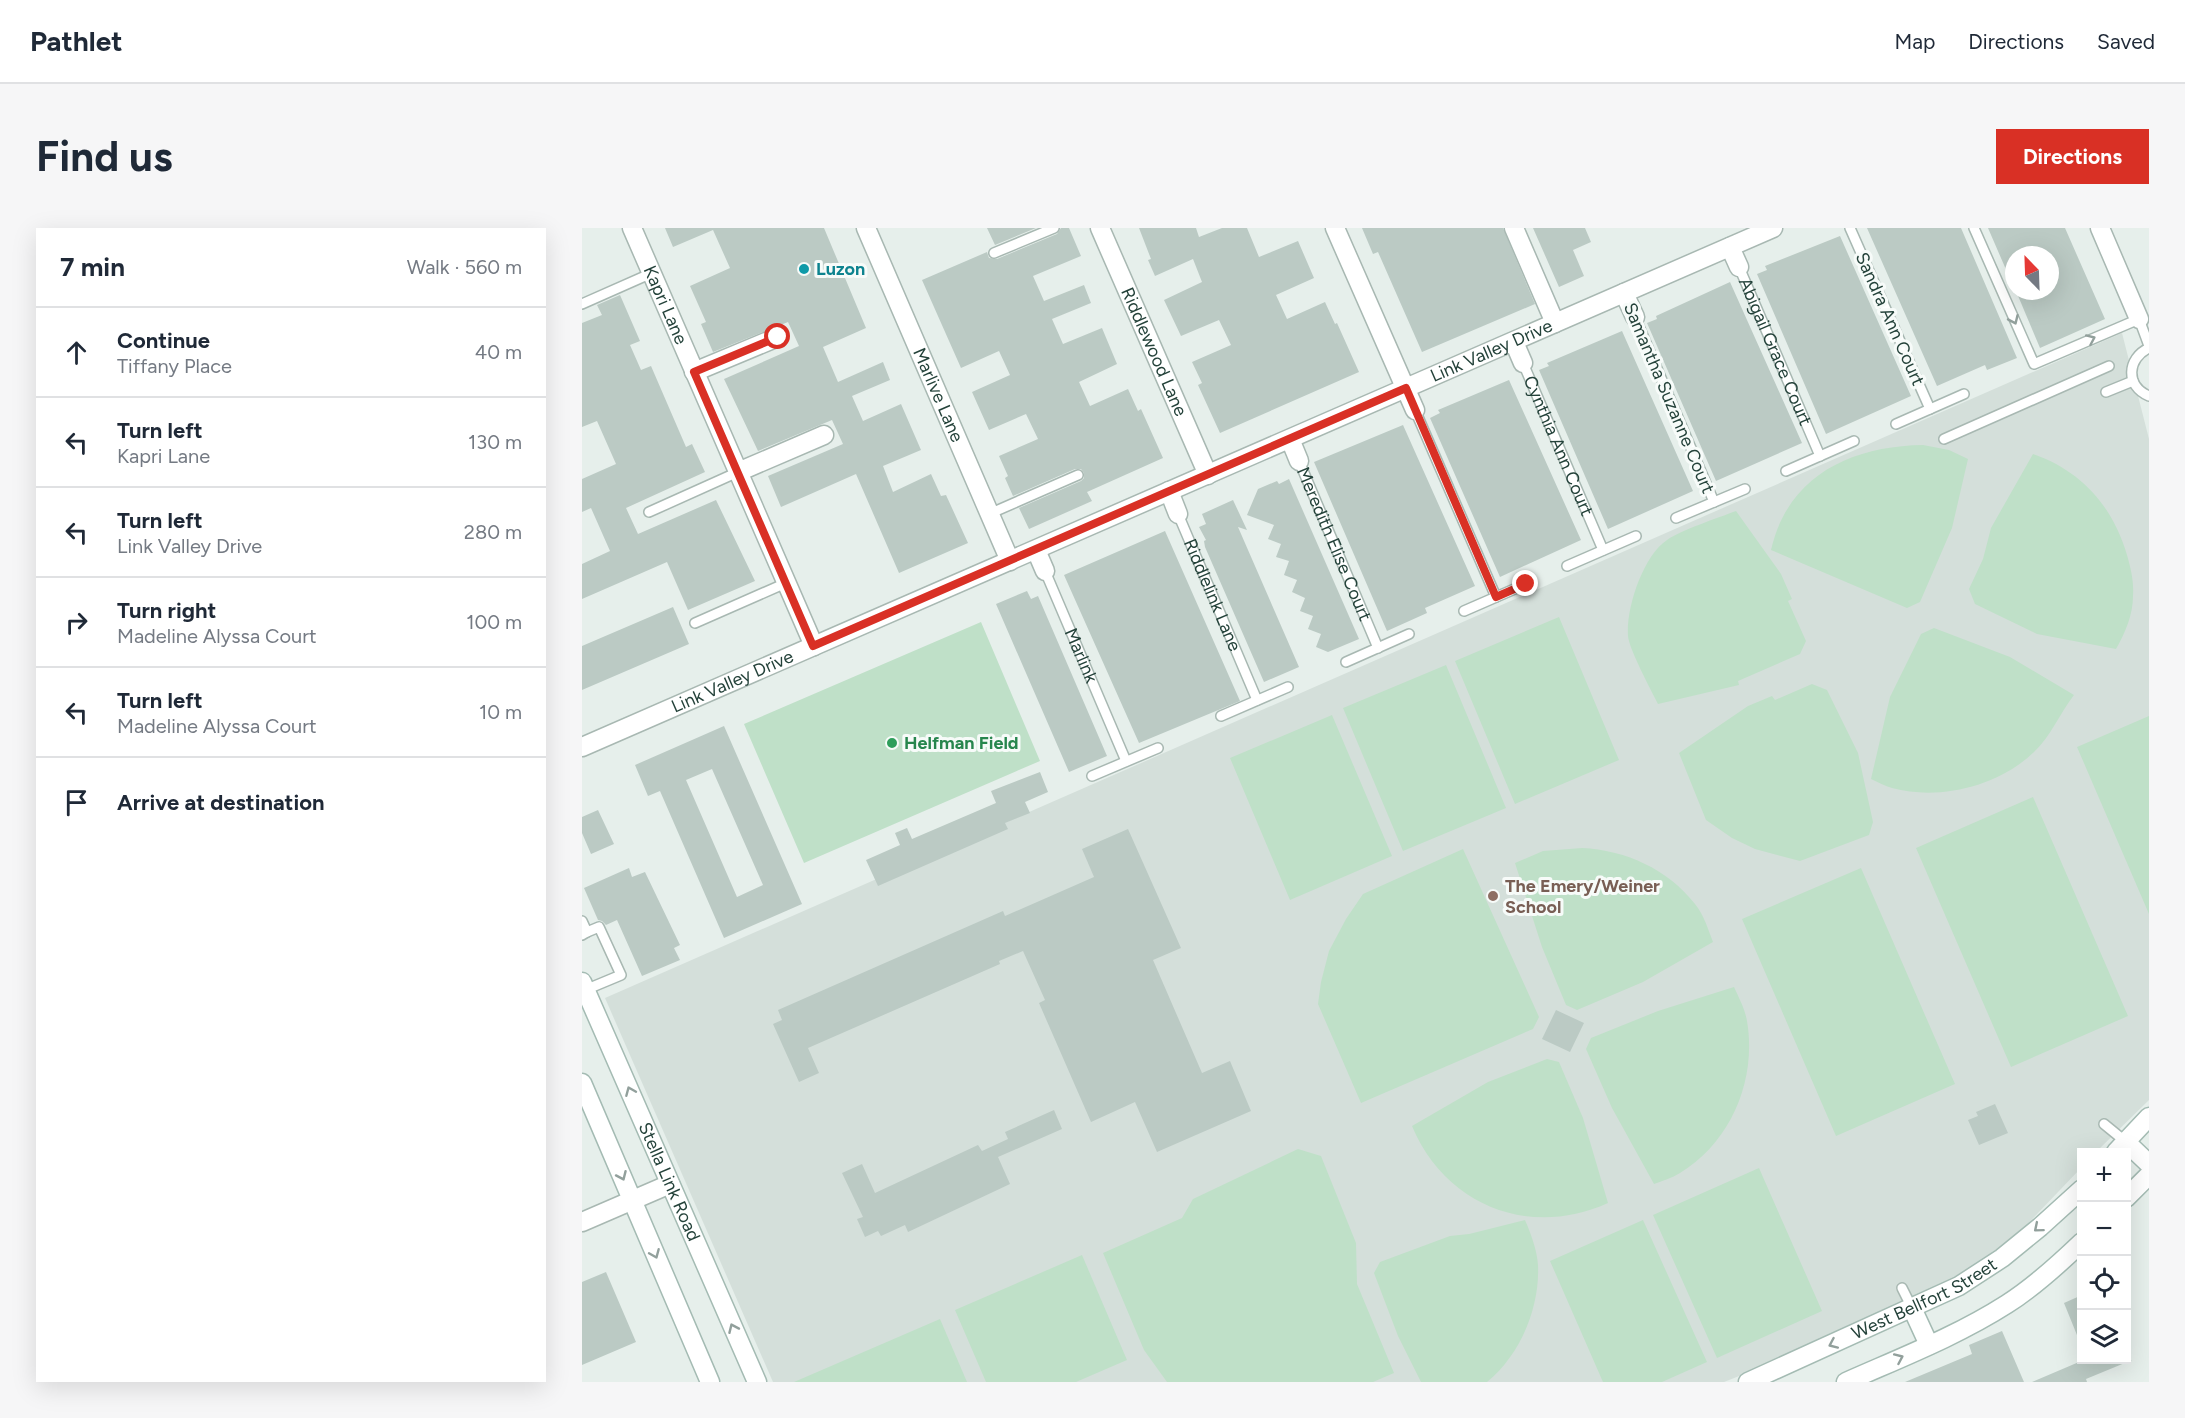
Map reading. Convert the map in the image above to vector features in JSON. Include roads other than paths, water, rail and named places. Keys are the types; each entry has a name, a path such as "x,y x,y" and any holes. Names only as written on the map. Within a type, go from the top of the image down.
{"street":[{"name":"Kapri Lane","path":"632,228 813,646"},
{"name":"Marlive Lane","path":"866,228 1010,561"},
{"name":"Riddlewood Lane","path":"1100,228 1208,475"},
{"path":"1335,228 1415,410"},
{"path":"1514,228 1555,323"},
{"name":"Link Valley Drive","path":"582,747 1773,228"},
{"path":"2100,228 2139,319"},
{"name":"Abigail Grace Court","path":"1730,247 1739,267"},
{"name":"Samantha Suzanne Court","path":"1624,293 1635,317"},
{"path":"694,372 778,337"},
{"name":"Cynthia Ann Court","path":"1514,342 1523,363"},
{"path":"738,472 824,435"},
{"name":"Meredith Elise Court","path":"1290,439 1299,461"},
{"name":"Riddlelink Lane","path":"1169,491 1178,514"},
{"name":"Marlink","path":"1036,550 1045,571"},
{"name":"Stella Link Road","path":"583,987 757,1382"},
{"path":"582,1083 710,1382"},
{"path":"2149,1117 2121,1147 2149,1164"},
{"path":"2131,1194 2149,1175"},
{"path":"582,1222 670,1184"},
{"name":"West Bellfort Street","path":"1748,1382 1959,1286 2002,1258 2077,1194"},
{"path":"1846,1382 1952,1335 2008,1303 2077,1247"},
{"path":"1912,1308 1929,1345"}],"lane":[{"path":"994,253 1054,228"},
{"name":"Sandra Ann Court","path":"1850,228 1930,409"},
{"path":"1974,228 2034,364 2139,319 2149,347 2142,351 2132,364 2131,372 2137,388 2149,396"},
{"name":"Abigail Grace Court","path":"1739,267 1820,456"},
{"path":"582,304 652,273"},
{"name":"Samantha Suzanne Court","path":"1635,317 1714,502"},
{"name":"Cynthia Ann Court","path":"1523,363 1603,550"},
{"path":"1944,439 2109,366"},
{"path":"2106,392 2133,381"},
{"name":"Sandra Ann Court","path":"1896,424 1964,394"},
{"path":"1415,410 1496,597"},
{"path":"1786,471 1854,441"},
{"name":"Meredith Elise Court","path":"1299,461 1378,648"},
{"path":"649,512 738,472"},
{"path":"989,514 1078,475"},
{"name":"Samantha Suzanne Court","path":"1676,518 1745,489"},
{"name":"Riddlelink Lane","path":"1178,514 1257,700"},
{"path":"1567,566 1636,536"},
{"name":"Marlink","path":"1045,571 1126,761"},
{"path":"695,622 786,583"},
{"path":"1464,611 1526,584"},
{"path":"1346,662 1409,634"},
{"path":"1221,716 1288,687"},
{"path":"1092,776 1158,748"},
{"path":"582,921 585,933 599,927 621,975 583,987"},
{"path":"2104,1124 2121,1147"},
{"path":"1902,1288 1912,1308"}],"place":[{"name":"Luzon","path":"804,269"},
{"name":"Helfman Field","path":"892,743"},
{"name":"The Emery/Weiner School","path":"1493,896"}]}
